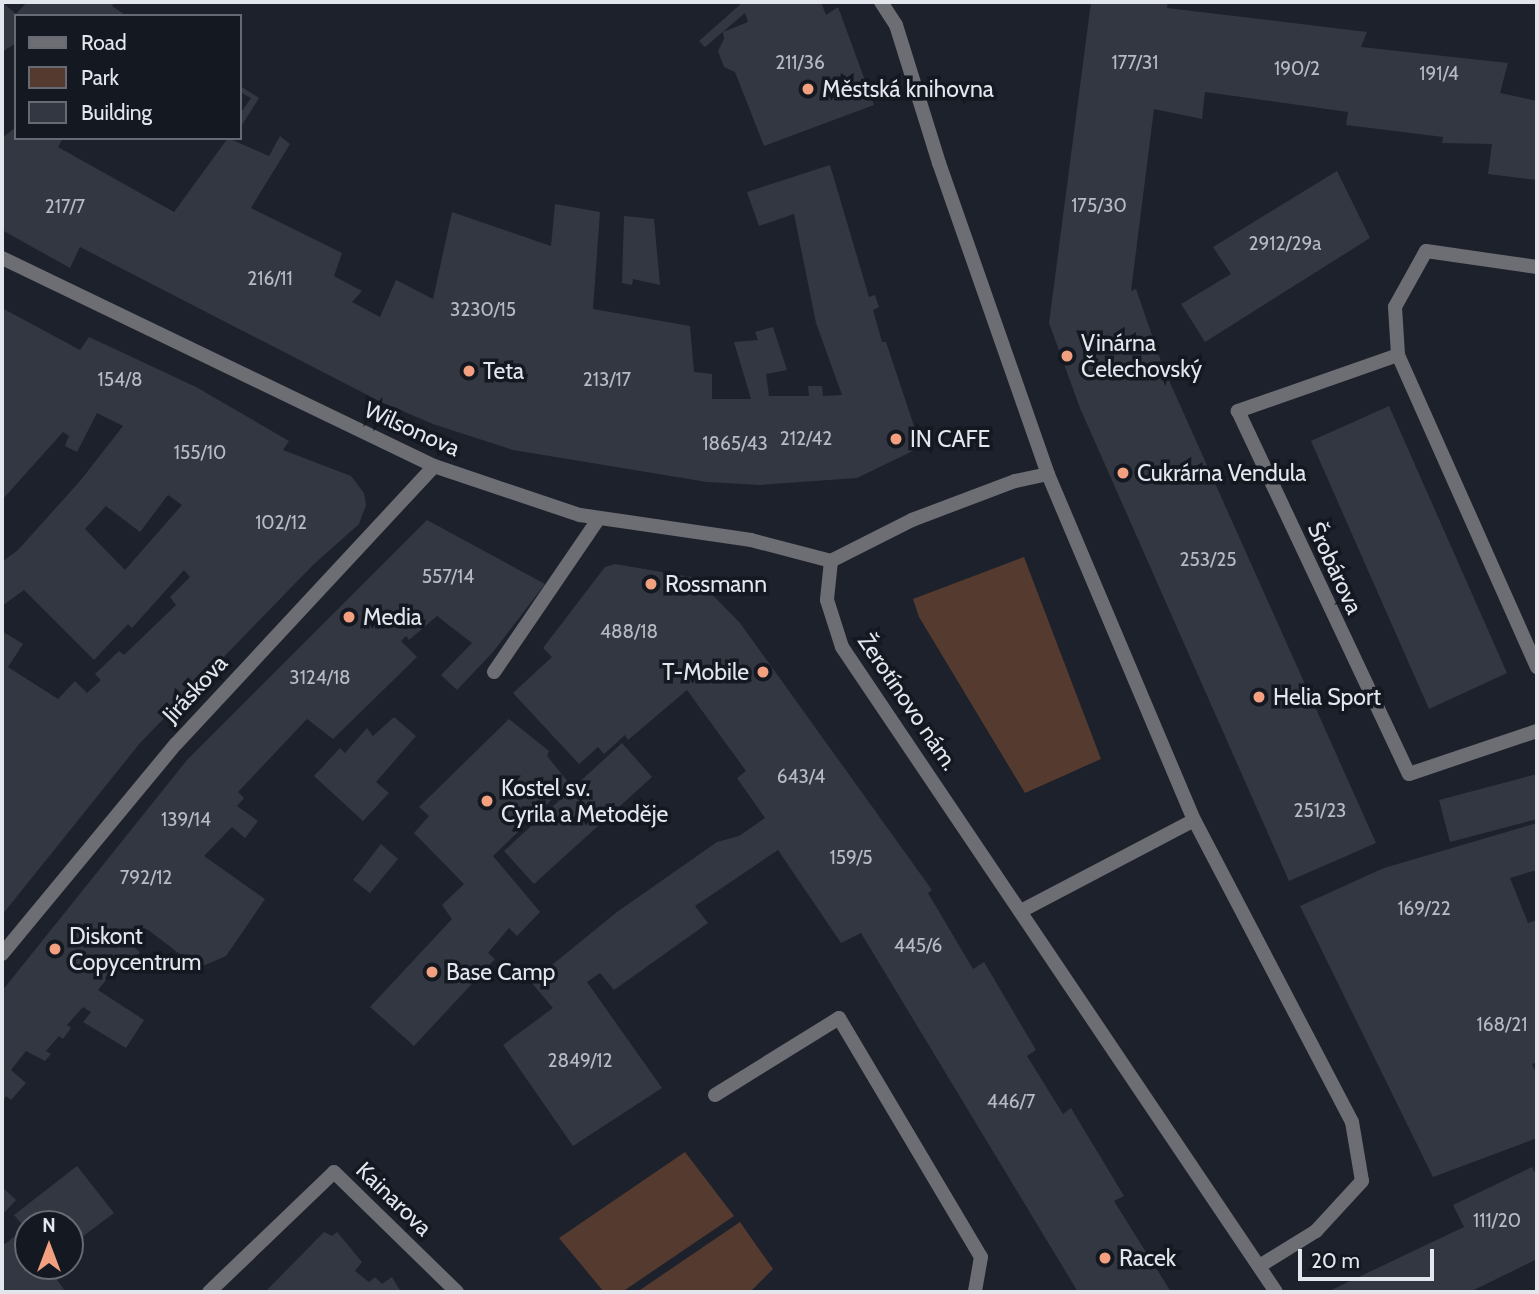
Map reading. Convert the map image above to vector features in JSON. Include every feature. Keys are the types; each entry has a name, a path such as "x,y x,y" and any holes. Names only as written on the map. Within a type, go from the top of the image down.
{"street":[{"path":"881,2 896,25 939,163 1048,474 1194,820 1352,1122 1362,1181 1316,1231 1261,1265"},
{"path":"1537,267 1426,251 1395,307 1398,355 1537,667"},
{"name":"Wilsonova","path":"2,258 434,466 599,518 751,540 831,561"},
{"name":"Šrobárova","path":"1398,355 1238,411 1409,774 1537,731"},
{"name":"Jiráskova","path":"2,954 176,744 434,466"},
{"path":"831,561 912,520 1015,481 1048,474"},
{"path":"494,672 599,518"},
{"name":"Žerotínovo nám.","path":"831,561 827,600 842,647 1261,1265 1276,1292"},
{"path":"1021,911 1194,820"},
{"path":"715,1096 839,1018 981,1257 975,1292"},
{"name":"Kainarova","path":"209,1292 334,1172 457,1292"}],"green space":[{"path":"1024,557 1101,759 1025,793 919,617 913,599"},
{"path":"685,1152 734,1216 622,1292 604,1292 559,1238"},
{"path":"740,1222 773,1269 750,1292 637,1292"}],"building":[{"path":"2,2 16,14 14,44 2,52"},
{"path":"27,2 115,2 112,6 124,14 16,14"},
{"path":"743,2 821,2 826,15 838,7 874,105 764,146 735,72 724,67 718,51 724,39 723,32 748,22 745,13 705,47 699,41"},
{"path":"1091,2 1168,2 1167,8 1367,32 1361,47 1508,63 1500,93 1537,101 1537,180 1488,174 1492,144 1442,143 1443,137 1346,125 1348,112 1205,92 1202,119 1154,109 1131,291 1136,289 1163,367 1376,843 1289,881 1080,408 1049,323"},
{"path":"242,87 259,98 242,125 242,111 251,98 242,93"},
{"path":"14,129 14,140 62,140 58,147 174,212 227,140 233,140 269,156 280,136 290,144 251,208 342,253 334,276 362,291 352,302 380,317 396,280 433,299 452,212 551,246 555,204 600,212 593,309 690,326 694,372 712,374 712,399 751,399 734,342 758,340 755,332 773,327 787,370 766,374 769,396 809,396 808,386 822,386 823,396 842,395 816,323 794,214 759,226 747,192 830,165 869,297 875,295 879,307 873,310 882,342 886,342 921,447 857,478 760,485 707,482 513,450 433,424 381,402 80,247 70,268 2,230 2,138"},
{"path":"1337,171 1370,238 1205,342 1181,304 1231,274 1213,247"},
{"path":"624,216 654,219 660,285 633,279 632,285 622,283"},
{"path":"2,308 80,350 89,337 196,387 289,441 283,450 351,476 364,493 366,505 359,524 314,564 140,743 2,915 2,631 23,644 8,667 58,699 75,681 87,693 101,680 95,674 119,651 124,655 176,605 170,597 190,577 184,570 132,628 128,624 94,660 24,590 2,606 2,562 18,550 80,481 123,426 97,413 77,452 65,446 69,436 63,432 2,500","holes":["168,495 182,505 125,570 85,529 106,506 140,532"]},
{"path":"1389,406 1507,673 1429,709 1311,441"},
{"path":"427,520 545,584 493,652 457,690 441,675 472,643 437,616 409,640 406,636 401,641 417,657 333,739 307,719 238,792 244,798 237,806 258,821 245,838 232,827 204,856 265,899 226,956 198,968 147,929 133,946 140,952 133,961 126,955 98,990 144,1020 126,1048 83,1022 91,1012 83,1007 67,1025 71,1028 63,1039 59,1036 46,1051 51,1054 45,1061 26,1051 11,1070 26,1083 11,1100 6,1096 2,1102 2,991 187,760"},
{"path":"615,564 696,578 740,623 932,890 928,893 973,969 984,962 1036,1050 1027,1056 1063,1114 1071,1108 1124,1196 1114,1201 1171,1292 1078,1292 861,933 841,943 778,850 695,906 708,923 614,990 600,973 587,982 662,1088 573,1146 503,1045 553,1008 531,982 617,912 717,842 739,836 765,818 737,778 746,771 687,690 628,740 625,735 604,754 598,747 579,764 513,693 552,657 543,648 605,567"},
{"path":"394,717 416,736 376,782 389,793 363,821 314,776 340,748 345,753 367,728 373,736"},
{"path":"509,719 549,751 547,756 569,783 493,856 540,912 517,936 509,928 488,953 495,959 414,1046 370,1007 452,919 442,905 464,884 414,833 429,816 419,807"},
{"path":"622,743 652,777 534,884 504,851"},
{"path":"1537,774 1537,819 1450,842 1439,800"},
{"path":"1537,823 1537,870 1510,878 1528,923 1537,920 1537,1062 1532,1064 1537,1075 1537,1138 1433,1177 1300,906 1384,868"},
{"path":"381,844 398,859 370,893 353,880"},
{"path":"77,1166 114,1213 84,1236 84,1210 20,1210"},
{"path":"1532,1167 1537,1177 1537,1259 1470,1292 1327,1292 1464,1227 1453,1205"},
{"path":"2,1187 16,1200 2,1215"},
{"path":"324,1232 332,1236 337,1232 362,1262 355,1271 369,1282 375,1277 382,1284 392,1277 401,1292 265,1292"},
{"path":"14,1237 14,1280 57,1280 66,1292 2,1292 2,1239 5,1244"}],"place":[{"name":"Městská knihovna","path":"808,89"},
{"name":"Vinárna Čelechovský","path":"1067,356"},
{"name":"Teta","path":"469,371"},
{"name":"IN CAFE","path":"896,439"},
{"name":"Cukrárna Vendula","path":"1123,473"},
{"name":"Rossmann","path":"651,584"},
{"name":"Media","path":"349,617"},
{"name":"T-Mobile","path":"763,672"},
{"name":"Helia Sport","path":"1259,697"},
{"name":"Kostel sv. Cyrila a Metoděje","path":"487,801"},
{"name":"Diskont Copycentrum","path":"55,949"},
{"name":"Base Camp","path":"432,972"},
{"name":"Racek","path":"1105,1258"}]}
